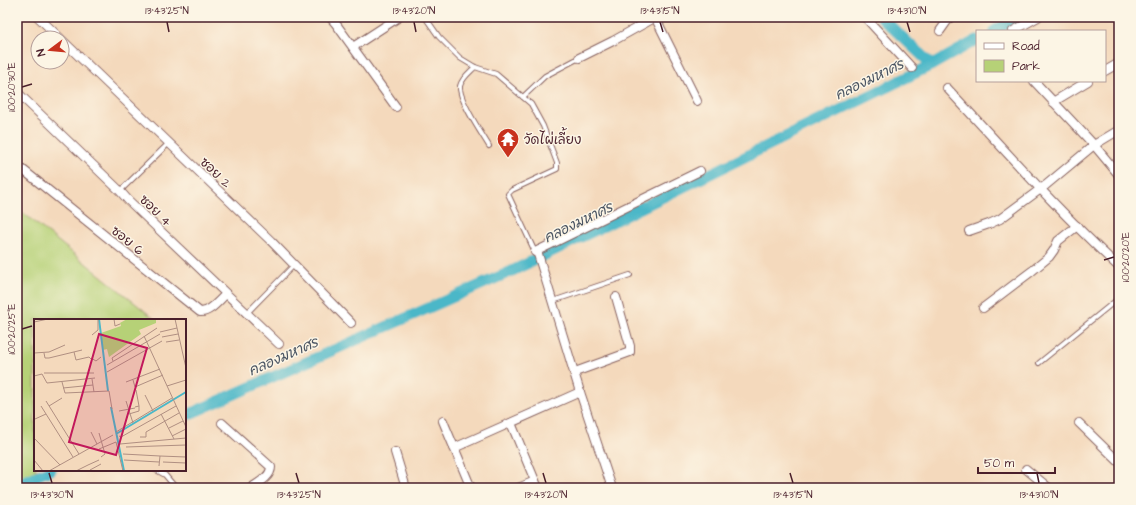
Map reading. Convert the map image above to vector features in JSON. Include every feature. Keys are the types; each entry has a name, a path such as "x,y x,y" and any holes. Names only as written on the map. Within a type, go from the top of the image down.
{"street":[{"path":"38,17 52,30"},
{"path":"330,17 396,107"},
{"path":"353,47 398,17"},
{"path":"579,58 655,17 697,101"},
{"path":"865,17 912,68"},
{"path":"940,32 950,17"},
{"path":"1015,30 1038,17"},
{"name":"ซอย 2","path":"70,48 168,144 271,241 351,323"},
{"path":"1106,70 1119,63"},
{"path":"1035,82 1094,145 1119,175"},
{"path":"1053,102 1086,82"},
{"path":"947,88 1043,187 1077,226 1119,267"},
{"name":"ซอย 4","path":"17,92 279,344"},
{"path":"969,231 1000,219 1064,171 1094,145 1119,130"},
{"name":"ซอย 6","path":"17,165 200,312 210,309 226,294"},
{"path":"612,488 580,392 553,301 536,253 700,171"},
{"path":"983,308 1032,271 1054,250 1058,240 1077,226"},
{"path":"575,372 630,352 630,346 616,297"},
{"path":"454,448 580,392"},
{"path":"443,422 470,488"},
{"path":"511,423 536,484 518,488"},
{"path":"1079,423 1119,462"},
{"path":"222,424 271,467 272,470 268,476 251,488"},
{"path":"395,452 406,488"},
{"path":"1026,468 1049,488"}],"lane":[{"path":"424,17 439,37 460,58 475,67 496,74 531,104 543,126 558,163 557,169 512,190 508,194 536,253"},
{"path":"523,97 545,76 579,58"},
{"path":"475,67 462,79 460,88 470,116 489,146"},
{"path":"120,191 168,144"},
{"path":"246,313 294,265"},
{"path":"553,301 630,275"},
{"path":"1039,363 1119,298"},
{"path":"158,471 165,475 176,488"}],"green space":[{"path":"17,208 155,319 34,319 34,471 40,471 17,480"}],"waterway":[{"path":"881,17 932,65"},
{"name":"คลองมหาศร","path":"996,30 1019,17"},
{"name":"คลองมหาศร","path":"186,416 512,271 932,65 976,41"},
{"name":"คลองมหาศร","path":"17,484 49,471"}],"place":[{"name":"วัดไผ่เลี้ยง","path":"508,158"}]}
